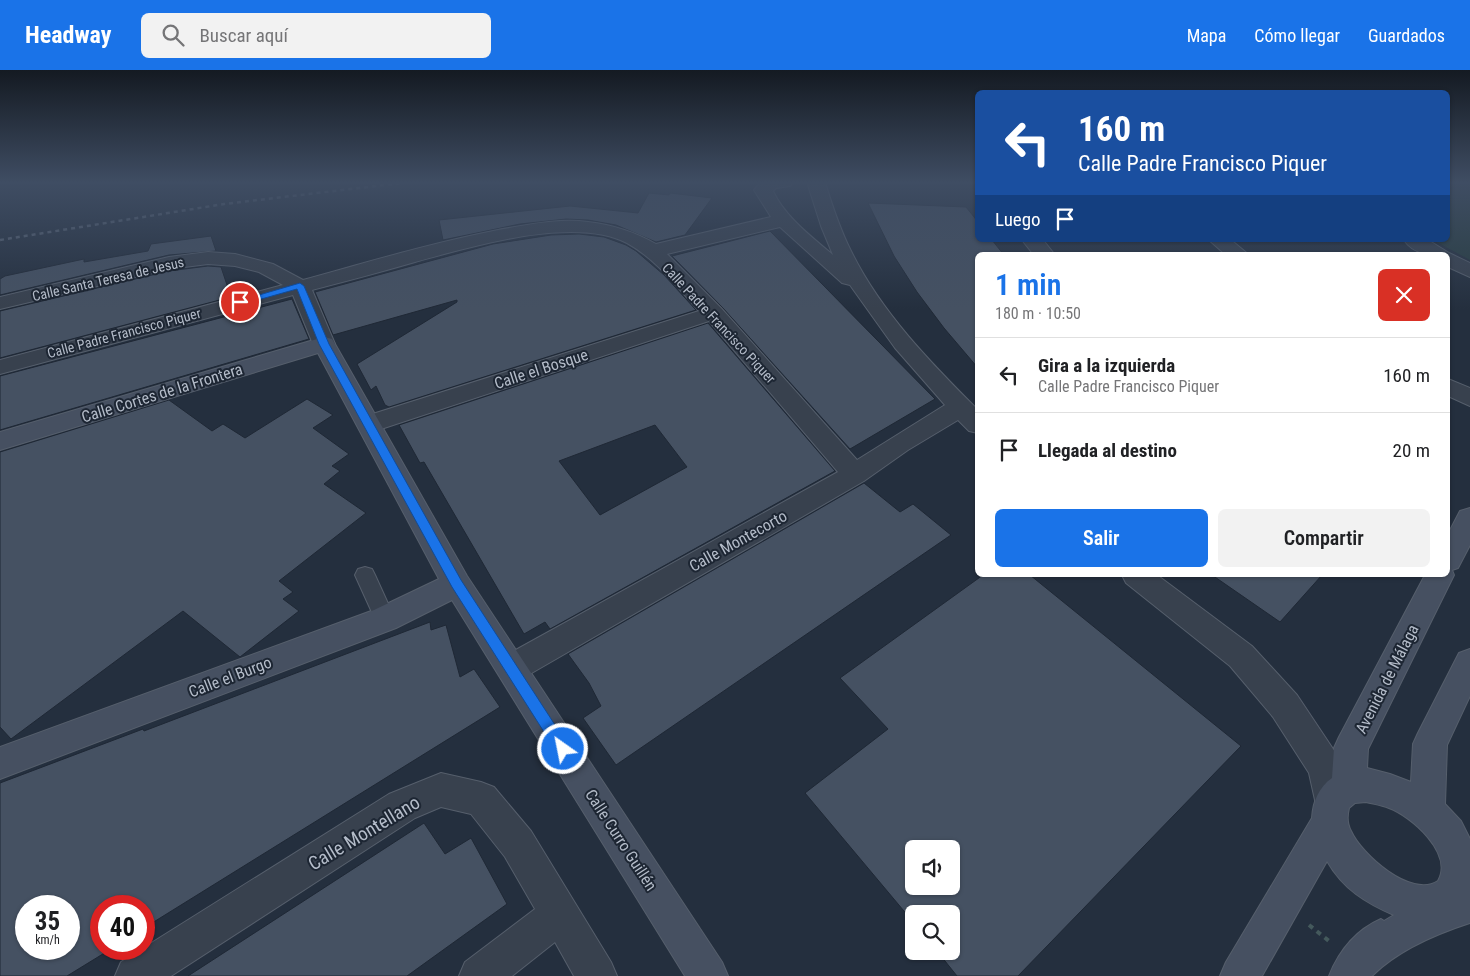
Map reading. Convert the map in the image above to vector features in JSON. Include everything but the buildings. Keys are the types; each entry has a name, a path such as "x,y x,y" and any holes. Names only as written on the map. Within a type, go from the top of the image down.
{"street":[{"path":"653,251 766,224"},
{"path":"789,224 868,296"},
{"path":"830,224 842,251 868,296 900,341 969,416"},
{"name":"Calle Padre Francisco Piquer","path":"0,367 468,242 547,228 578,227 616,232 642,243 653,251 713,313 855,474"},
{"path":"1034,242 1042,252"},
{"path":"1222,242 1235,252"},
{"path":"1417,242 1435,252"},
{"name":"Calle Santa Teresa de Jesus","path":"0,303 169,262 208,258 236,260 266,268 300,286"},
{"path":"1450,260 1470,271"},
{"name":"Calle Curro Guillén","path":"300,286 324,344 457,584 708,976"},
{"name":"Calle el Bosque","path":"369,424 713,313"},
{"name":"Calle Cortes de la Frontera","path":"0,441 324,344"},
{"path":"1450,388 1470,398"},
{"name":"Calle Montecorto","path":"512,668 855,474 899,444 969,416"},
{"name":"Avenida de Málaga","path":"1450,555 1470,518"},
{"path":"1139,577 1241,656 1285,706 1325,767 1337,803 1334,838 1344,856 1359,873 1377,887 1397,898 1418,903 1436,903 1450,897 1458,885 1461,871 1458,854 1449,829 1430,744 1470,663"},
{"name":"Avenida de Málaga","path":"1240,976 1284,903 1337,803 1351,748 1438,577"},
{"name":"Calle el Burgo","path":"0,763 384,619 457,584"},
{"path":"1337,803 1366,785 1386,788 1407,797 1449,829"},
{"name":"Calle Montellano","path":"135,976 402,806 441,790 480,799 518,844 597,976"},
{"path":"1358,964 1418,903"},
{"path":"1358,964 1430,916 1470,904"},
{"path":"479,976 560,914"}],"lane":[{"path":"365,575 384,619"}],"path":[{"path":"1284,903 1358,964"}],"green space":[{"path":"1450,224 1470,224 1470,260 1437,242 1450,242"}],"railway":[{"path":"0,240 98,224"}],"route":[{"path":"240,302 300,286 324,344 457,584 563,749"}]}
